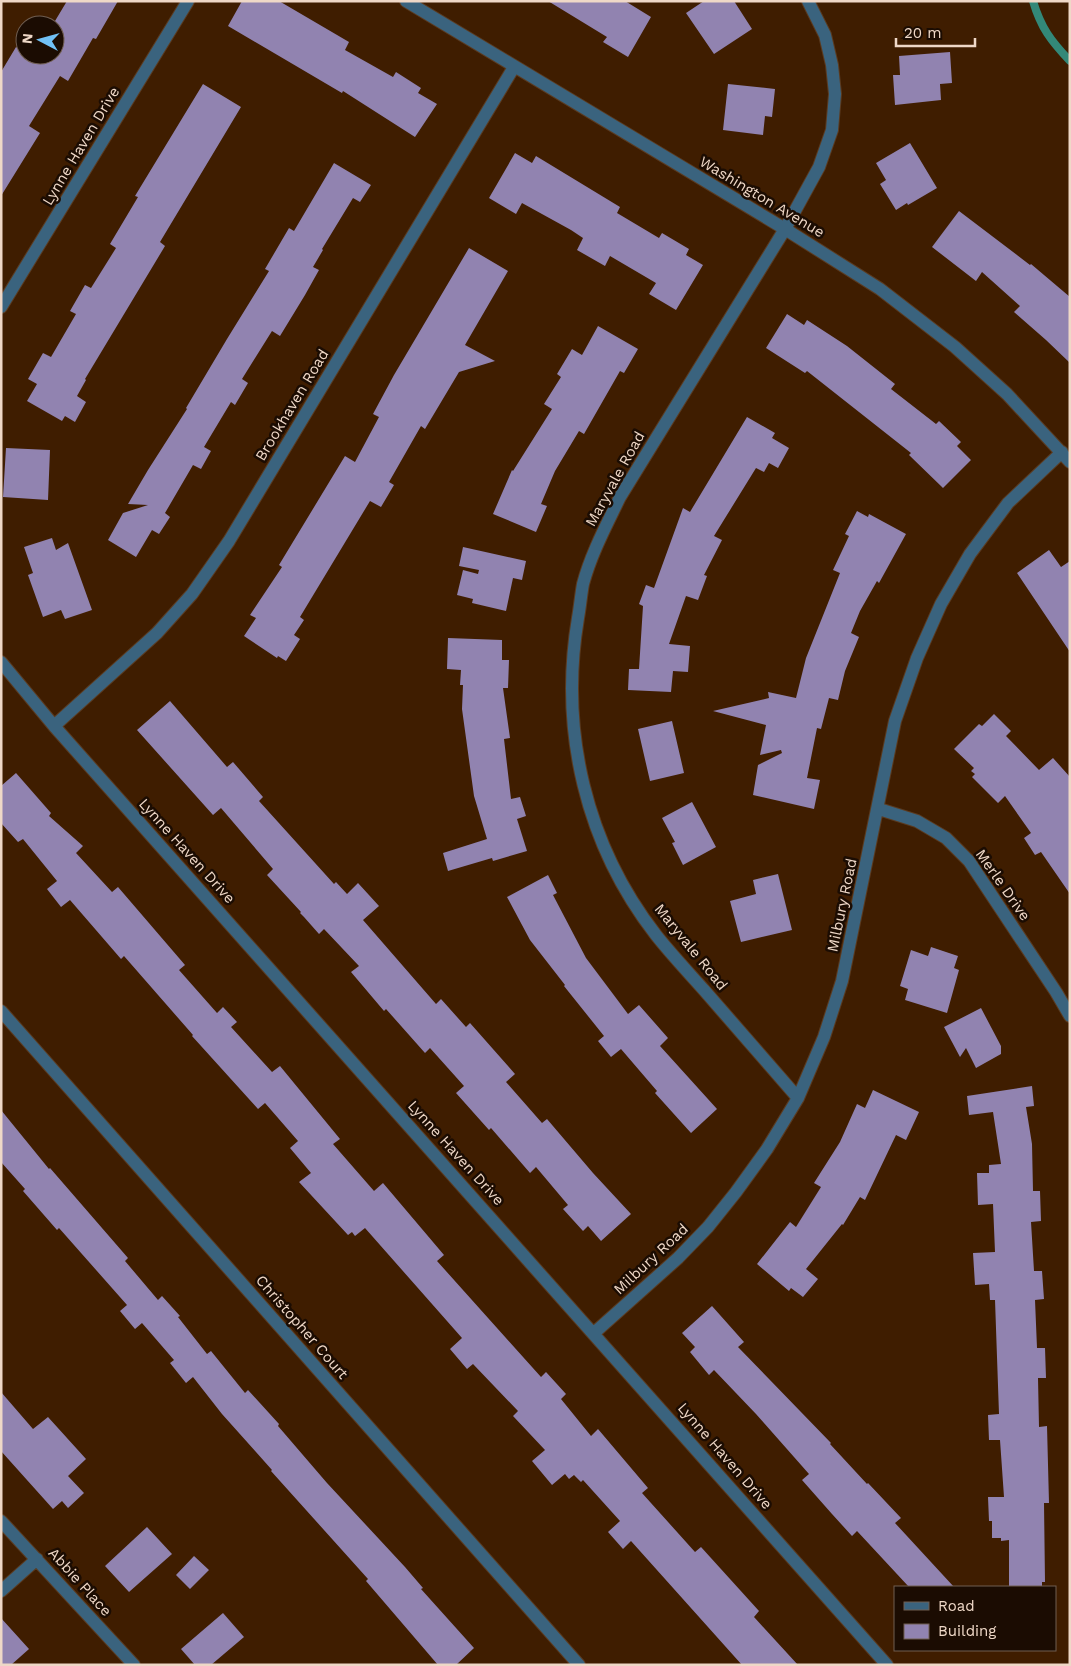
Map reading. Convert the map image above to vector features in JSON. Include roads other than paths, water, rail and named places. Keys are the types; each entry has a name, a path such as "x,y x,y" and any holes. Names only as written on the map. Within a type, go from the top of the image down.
{"street":[{"name":"Lynne Haven Drive","path":"1,307 188,1"},
{"name":"Washington Avenue","path":"406,1 785,229 880,289 955,347 1007,394 1066,457"},
{"name":"Maryvale Road","path":"798,1098 656,935 630,896 606,850 586,800 575,748 570,690 574,639 583,585 598,543 620,497 785,229 819,167 832,130 836,94 832,65 825,35 808,1"},
{"name":"Brookhaven Road","path":"54,726 158,633 198,586 229,541 514,67"},
{"name":"Milbury Road","path":"594,1333 678,1258 708,1227 752,1170 798,1098 824,1037 842,981 879,808 895,721 917,658 941,604 970,554 1008,503 1066,457"},
{"name":"Lynne Haven Drive","path":"1,662 54,726 887,1665"},
{"name":"Merle Drive","path":"879,808 917,821 946,838 969,861 1070,1016"},
{"name":"Christopher Court","path":"1,1011 579,1665"},
{"name":"Abbie Place","path":"1,1521 134,1665"},
{"path":"1,1591 37,1559"}],"waterway":[{"path":"1033,1 1039,19 1047,34 1070,61"}]}
